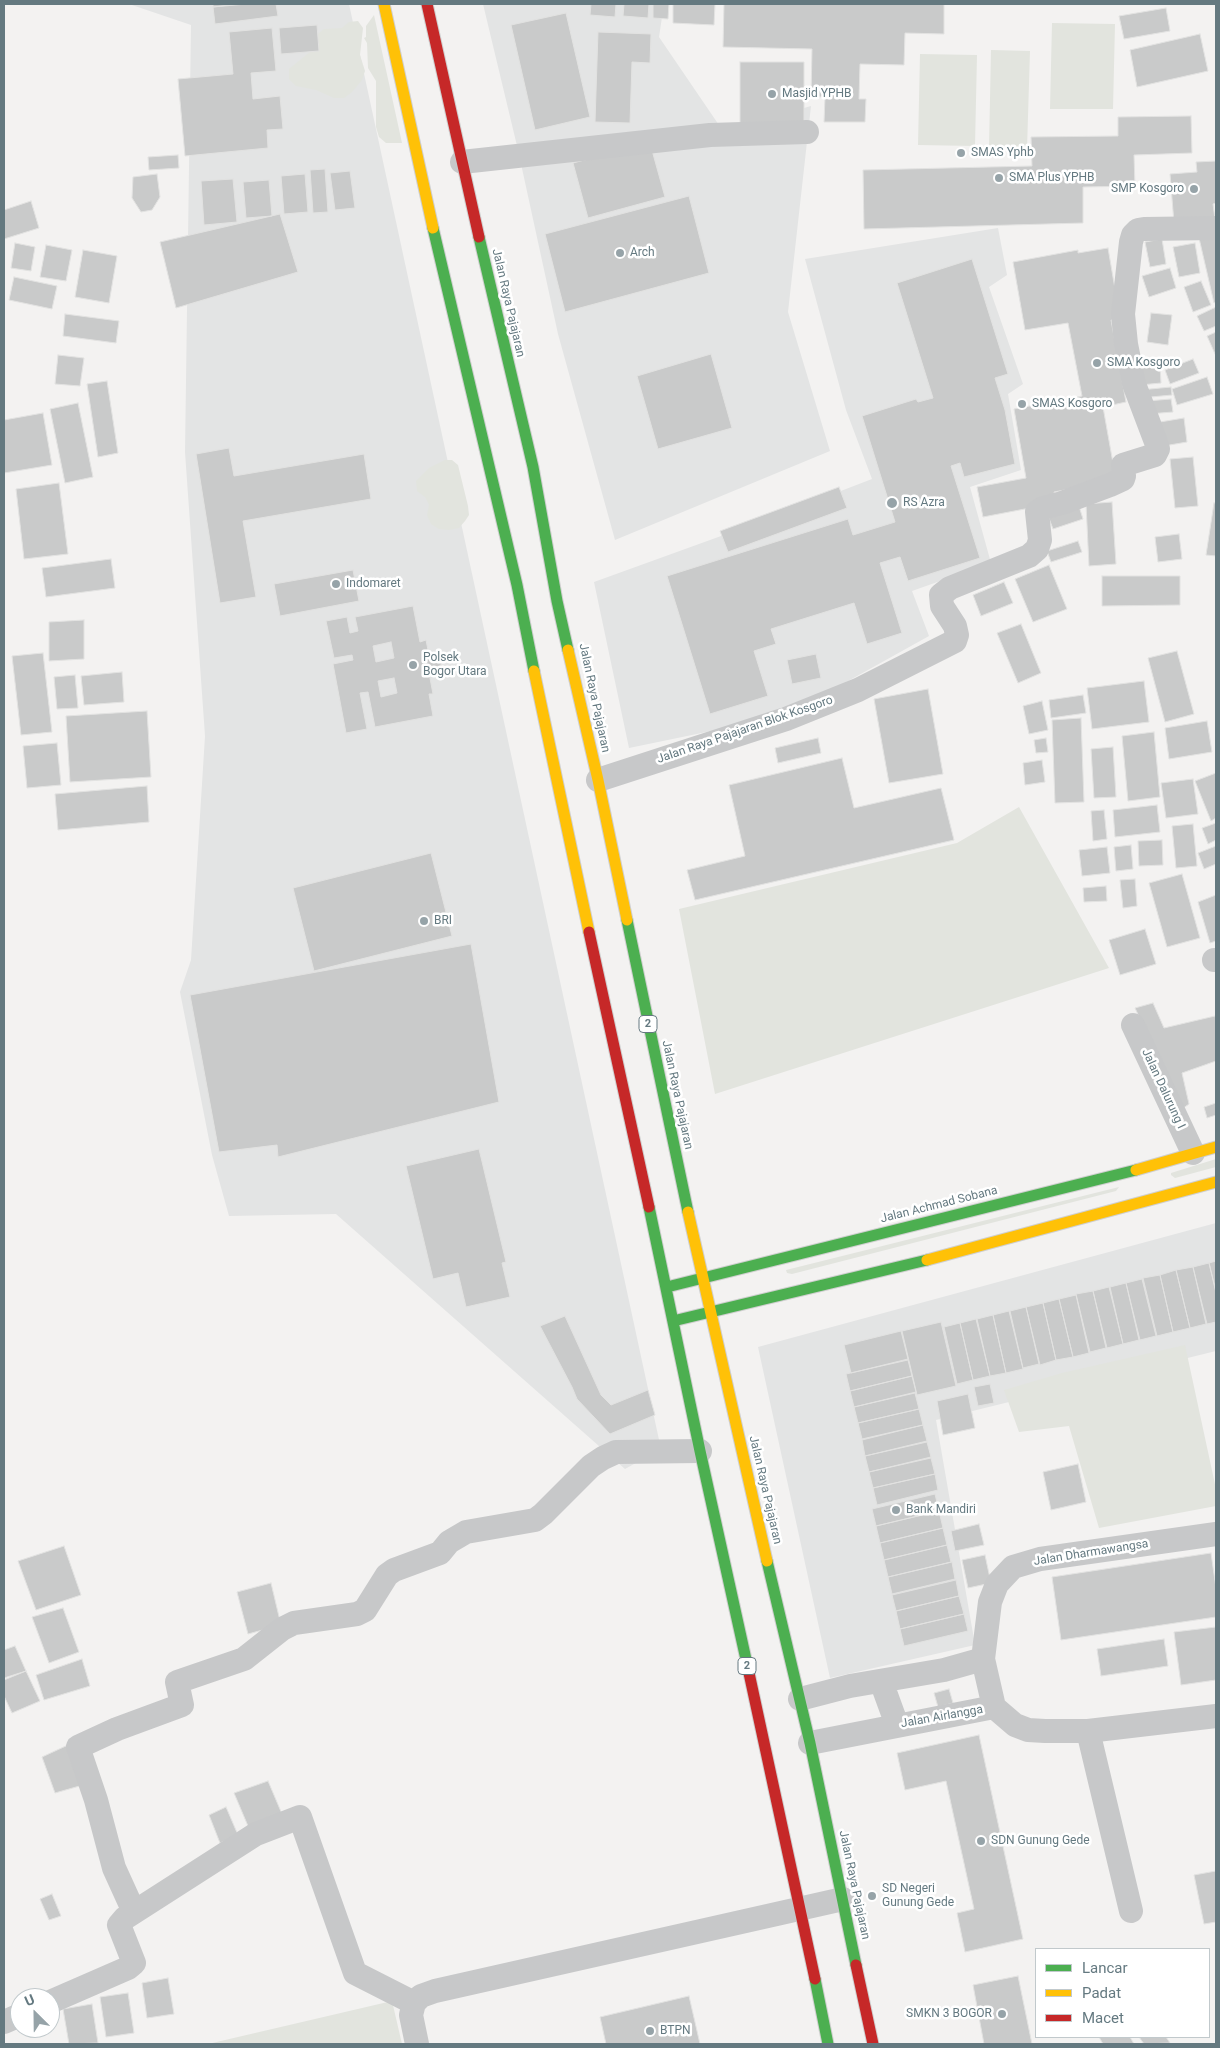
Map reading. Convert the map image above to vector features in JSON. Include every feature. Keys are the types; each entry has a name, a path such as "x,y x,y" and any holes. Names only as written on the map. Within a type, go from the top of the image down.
{"main road":[{"name":"2","path":"384,4 447,295 517,585 566,826 667,1287 700,1451 801,1908 828,2044"},
{"name":"Jalan Raya Pajajaran","path":"427,4 504,352 533,467 557,600 598,780 670,1130 710,1312 810,1743 872,2044"},
{"name":"Jalan Achmad Sobana","path":"667,1287 1146,1176 1193,1154 1216,1147"},
{"path":"1146,1176 1153,1200"},
{"path":"673,1321 942,1256 1216,1182"}],"street":[{"path":"462,162 512,155 710,135 807,132"},
{"name":"Jalan Raya Pajajaran Blok Kosgoro","path":"598,780 786,719 858,690 955,641 957,635 942,606 941,595 950,588 1029,556 1038,549 1040,540 1037,512 1042,508 1062,503 1123,479 1123,464 1155,455 1158,449 1134,384 1126,344 1123,314 1131,242 1133,235 1138,230 1144,229 1216,228"},
{"name":"Jalan Dalurung I","path":"1133,1026 1193,1154"},
{"path":"134,1912 114,1868 96,1800 78,1747 117,1729 182,1705 177,1682 244,1659 282,1629 294,1623 357,1614 365,1610 387,1575 394,1570 440,1553 449,1542 466,1532 535,1520 591,1466 603,1458 616,1452 700,1451"},
{"name":"Jalan Dharmawangsa","path":"994,1707 983,1659 990,1602 996,1584 1013,1567 1040,1559 1216,1534"},
{"path":"800,1699 881,1681 944,1670 983,1659"},
{"path":"881,1681 896,1725"},
{"name":"Jalan Airlangga","path":"810,1743 994,1707 1014,1725 1028,1730 1088,1731 1216,1716"},
{"path":"1088,1731 1131,1911"},
{"path":"60,1998 128,1968 134,1963 119,1926 124,1918 256,1834 300,1817 355,1973 414,2003"},
{"path":"417,2044 411,2014 414,2003 421,1996 435,1991 843,1899"}],"shaded area":[{"path":"129,4 349,4 661,1449 625,1469 336,1214 229,1216 212,1155 180,992 191,960 205,736 185,452 191,25"},
{"path":"483,4 664,4 659,37 723,131 811,106 788,312 830,451 615,540 558,334 518,150"},
{"path":"374,15 402,143 386,143 379,137 376,127 376,81 368,68 367,43 364,38 366,37 366,26"},
{"path":"358,21 363,28 360,55 365,71 362,80 352,92 344,98 334,98 316,90 296,86 289,79 289,69 310,52 317,35 324,29 342,28 349,22"},
{"path":"1052,23 1115,24 1113,109 1050,109"},
{"path":"991,50 1030,51 1027,149 989,148"},
{"path":"920,54 977,55 975,146 918,145"},
{"name":"RS Azra","path":"998,228 1007,275 989,287 1023,384 1008,394 1021,470 970,487 991,563 912,591 929,636 796,710 716,730 629,748 594,582 872,479 846,410 805,259"},
{"path":"445,460 452,460 458,465 469,515 459,528 449,530 439,529 431,524 427,515 429,505 425,497 417,491 416,481 429,468"},
{"path":"1019,807 1109,968 715,1094 679,909 957,843"},
{"path":"1216,1159 1216,1167 1175,1178 1171,1175 1171,1173"},
{"path":"1119,1187 1116,1191 792,1274 787,1273 786,1270"},
{"path":"1216,1223 1216,1351 936,1420 975,1645 830,1678 758,1347"},
{"path":"1185,1345 1216,1489 1216,1506 1099,1528 1069,1426 1019,1432 1004,1390 1062,1373"},
{"path":"392,2001 402,2044 208,2044"}],"building":[{"path":"213,4 237,4 213,7"},
{"path":"276,4 278,16 215,24 213,7"},
{"path":"591,4 616,4 615,17 590,15"},
{"path":"624,4 649,4 648,18 623,16"},
{"path":"653,4 669,4 668,19 653,18"},
{"path":"673,4 715,4 714,25 673,23"},
{"path":"724,4 944,4 944,34 905,33 904,65 860,64 859,99 866,99 865,122 824,122 825,97 811,97 812,49 723,47"},
{"path":"1166,8 1170,31 1124,39 1119,16"},
{"path":"566,13 590,117 535,130 511,25"},
{"path":"317,25 319,51 281,54 279,28"},
{"path":"272,28 276,71 251,73 253,99 280,96 283,129 267,130 268,148 185,156 178,79 233,74 229,32"},
{"path":"598,32 651,34 650,63 632,62 630,123 595,122"},
{"path":"1200,34 1208,71 1137,87 1130,50"},
{"name":"Masjid YPHB","path":"740,62 804,62 804,125 740,125"},
{"name":"SMA Plus YPHB","path":"1191,116 1192,153 1134,155 1135,186 1083,187 1083,223 864,229 863,170 1032,166 1031,137 1118,136 1118,117"},
{"path":"650,143 665,197 588,218 573,163"},
{"path":"178,155 179,168 149,170 148,157"},
{"name":"SMP Kosgoro","path":"1216,161 1216,203 1213,204 1215,219 1174,223 1170,174 1197,172 1196,162"},
{"path":"325,169 328,212 313,213 310,170"},
{"path":"350,171 355,208 335,210 330,173"},
{"path":"157,174 160,197 152,210 141,212 132,198 133,177"},
{"path":"305,174 308,212 284,214 281,176"},
{"path":"233,179 237,222 204,225 201,181"},
{"path":"269,180 272,216 246,218 243,182"},
{"path":"689,196 709,273 565,312 545,234"},
{"path":"31,201 39,228 4,239 4,210"},
{"path":"280,214 298,272 176,308 160,242"},
{"path":"1216,236 1216,302 1214,303 1199,238"},
{"path":"1162,239 1166,264 1150,267 1145,242"},
{"path":"15,243 35,247 31,271 11,268"},
{"path":"1195,243 1200,273 1179,277 1173,247"},
{"path":"46,245 72,250 66,281 40,277"},
{"name":"SMA Kosgoro","path":"1108,248 1120,318 1111,320 1126,402 1103,407 1116,480 1054,492 1056,503 983,517 977,487 1026,478 1014,409 1082,396 1068,323 1025,330 1013,262 1078,250 1078,253"},
{"path":"83,250 117,256 109,303 75,297"},
{"path":"972,259 1008,374 995,378 1005,410 1015,464 964,477 960,463 951,466 980,558 908,581 900,557 880,563 902,633 867,644 854,603 771,629 776,644 754,651 768,696 710,714 667,576 848,519 853,535 895,522 862,416 916,399 918,402 933,398 897,283"},
{"path":"1170,268 1176,288 1149,297 1142,276"},
{"path":"14,277 57,286 52,309 9,300"},
{"path":"1201,281 1211,305 1193,312 1184,287"},
{"path":"1216,307 1216,326 1204,331 1197,316"},
{"path":"1151,313 1172,315 1168,345 1147,342"},
{"path":"65,314 119,321 116,343 63,336"},
{"path":"1216,332 1216,356 1207,336"},
{"path":"711,354 732,428 658,449 637,376"},
{"path":"58,355 84,358 80,386 55,384"},
{"path":"1193,359 1199,373 1170,384 1165,370"},
{"path":"1160,366 1161,383 1140,385 1138,368"},
{"path":"1207,377 1213,394 1177,405 1172,389"},
{"path":"107,381 118,453 98,457 87,384"},
{"path":"1171,387 1172,395 1140,398 1140,390"},
{"path":"1171,399 1173,412 1148,414 1147,401"},
{"path":"78,403 93,477 65,483 50,409"},
{"path":"43,413 52,465 4,473 4,420"},
{"path":"1184,418 1187,442 1158,447 1154,423"},
{"path":"229,448 234,476 364,454 371,499 243,521 256,597 220,603 196,454"},
{"path":"1193,457 1198,506 1175,508 1170,459"},
{"path":"59,483 68,554 24,559 16,489"},
{"path":"839,487 847,508 728,552 720,531"},
{"path":"1112,502 1116,564 1089,566 1086,504"},
{"path":"1078,503 1083,519 1053,529 1047,513"},
{"path":"1214,503 1216,503 1216,556 1206,555"},
{"path":"1179,534 1182,559 1158,562 1155,537"},
{"path":"1078,541 1082,552 1051,562 1047,551"},
{"path":"111,559 115,588 46,597 42,568"},
{"path":"1049,565 1067,609 1033,622 1015,579"},
{"path":"353,570 359,601 280,616 274,584"},
{"path":"1102,576 1180,576 1180,605 1102,606"},
{"path":"1004,582 1013,603 981,616 973,595"},
{"path":"413,606 420,642 426,640 429,655 439,653 442,670 429,673 433,694 429,694 433,716 375,727 368,692 360,693 367,729 346,733 333,664 353,660 352,655 334,658 326,621 347,617 350,633 358,631 355,617","holes":["391,642 394,658 376,662 373,646","394,678 397,693 381,697 378,681"]},
{"path":"84,620 84,659 49,661 49,622"},
{"path":"1021,624 1041,673 1018,683 997,633"},
{"path":"1177,651 1194,714 1165,722 1148,658"},
{"path":"43,653 52,732 21,735 12,656"},
{"path":"816,654 821,678 792,684 787,660"},
{"path":"122,672 124,702 84,705 81,676"},
{"path":"75,675 78,708 57,709 54,677"},
{"path":"1144,681 1149,722 1092,729 1087,688"},
{"path":"928,689 943,774 889,783 874,699"},
{"path":"1083,695 1086,713 1051,718 1049,700"},
{"path":"1042,701 1048,730 1029,734 1023,706"},
{"path":"147,711 151,777 70,782 66,716"},
{"path":"1081,718 1084,802 1055,803 1052,720"},
{"path":"1207,721 1212,752 1169,759 1165,728"},
{"path":"1154,732 1160,797 1128,801 1122,736"},
{"path":"818,738 821,753 778,763 775,748"},
{"path":"1046,738 1048,752 1036,753 1034,740"},
{"path":"57,743 61,785 27,788 23,746"},
{"path":"1113,747 1116,797 1094,798 1091,749"},
{"path":"842,758 854,808 941,788 954,840 695,900 687,870 745,856 729,785"},
{"path":"1042,760 1045,782 1025,785 1023,763"},
{"path":"1216,773 1216,818 1211,821 1195,781"},
{"path":"1193,779 1198,814 1166,818 1161,783"},
{"path":"147,786 149,822 58,830 55,794"},
{"path":"1157,805 1160,832 1115,837 1113,810"},
{"path":"1104,810 1107,839 1093,841 1091,811"},
{"path":"1216,823 1216,840 1208,844 1202,828"},
{"path":"1193,824 1197,866 1176,868 1172,826"},
{"path":"1162,840 1163,865 1139,866 1138,841"},
{"path":"1131,845 1133,869 1116,871 1114,847"},
{"path":"1216,846 1216,864 1204,869 1198,853"},
{"path":"1107,847 1110,873 1082,876 1079,850"},
{"path":"431,853 452,936 314,971 293,888"},
{"path":"1182,874 1200,938 1167,947 1149,883"},
{"path":"1135,879 1137,906 1123,908 1120,880"},
{"path":"1106,886 1107,901 1084,902 1083,888"},
{"path":"1216,895 1216,941 1210,943 1198,902"},
{"path":"1145,929 1156,964 1120,975 1109,940"},
{"path":"471,944 499,1102 278,1157 277,1145 219,1152 190,995"},
{"path":"1153,1003 1164,1028 1215,1016 1216,1061 1182,1073 1189,1104 1182,1109 1135,1008"},
{"path":"1216,1103 1216,1115 1207,1118 1204,1107"},
{"path":"479,1149 506,1262 502,1263 510,1297 466,1307 458,1273 433,1279 406,1166"},
{"path":"1216,1261 1216,1291 1209,1263"},
{"path":"1209,1263 1216,1293 1216,1322 1207,1324 1193,1267"},
{"path":"1193,1267 1206,1324 1190,1328 1176,1270"},
{"path":"1176,1270 1190,1328 1173,1332 1160,1275"},
{"path":"1160,1275 1173,1332 1157,1336 1143,1278"},
{"path":"1142,1279 1156,1336 1140,1340 1126,1283"},
{"path":"1126,1283 1139,1340 1123,1344 1110,1287"},
{"path":"1109,1287 1123,1344 1107,1348 1093,1291"},
{"path":"1093,1291 1106,1348 1090,1352 1076,1294"},
{"path":"1076,1295 1089,1353 1073,1357 1059,1299"},
{"path":"1059,1299 1073,1357 1056,1360 1043,1303"},
{"path":"1043,1303 1056,1360 1040,1365 1026,1307"},
{"path":"1026,1307 1039,1364 1023,1368 1010,1311"},
{"path":"1009,1311 1023,1369 1006,1373 993,1315"},
{"path":"993,1315 1006,1373 990,1376 977,1319"},
{"path":"565,1316 601,1395 611,1405 648,1390 655,1415 610,1434 577,1399 540,1326"},
{"path":"976,1319 990,1376 973,1380 960,1323"},
{"path":"941,1322 956,1386 917,1395 902,1331"},
{"path":"960,1323 973,1380 957,1384 944,1327"},
{"path":"901,1331 908,1359 851,1373 844,1345"},
{"path":"908,1360 912,1376 850,1391 846,1374"},
{"path":"912,1376 916,1392 854,1407 850,1391"},
{"path":"990,1384 994,1403 978,1406 974,1387"},
{"path":"915,1393 919,1409 858,1423 854,1407"},
{"path":"968,1394 975,1428 943,1435 937,1401"},
{"path":"919,1409 923,1425 862,1439 858,1423"},
{"path":"923,1425 927,1441 865,1456 862,1440"},
{"path":"927,1442 931,1457 869,1472 865,1456"},
{"path":"931,1458 935,1474 873,1488 869,1472"},
{"path":"1078,1464 1086,1502 1051,1510 1043,1472"},
{"path":"935,1474 938,1490 877,1505 873,1488"},
{"path":"935,1494 939,1511 876,1526 872,1509"},
{"path":"939,1511 943,1528 880,1543 876,1526"},
{"path":"979,1524 984,1545 955,1551 951,1531"},
{"path":"943,1528 947,1545 884,1560 880,1543"},
{"path":"947,1545 951,1562 888,1577 884,1560"},
{"path":"64,1546 81,1595 36,1610 18,1561"},
{"path":"1211,1553 1216,1588 1216,1617 1061,1640 1052,1577"},
{"path":"985,1555 991,1583 968,1588 962,1560"},
{"path":"952,1562 955,1579 892,1594 888,1577"},
{"path":"956,1580 959,1596 896,1611 892,1595"},
{"path":"271,1583 281,1625 248,1634 237,1592"},
{"path":"959,1596 964,1614 900,1629 896,1611"},
{"path":"63,1608 79,1652 49,1663 32,1617"},
{"path":"964,1614 968,1631 904,1646 900,1629"},
{"path":"1216,1627 1216,1680 1181,1685 1174,1632"},
{"path":"1164,1639 1168,1666 1101,1676 1097,1649"},
{"path":"15,1646 26,1671 4,1678 4,1650"},
{"path":"82,1659 90,1686 44,1700 36,1675"},
{"path":"26,1671 40,1701 12,1713 4,1696 4,1680"},
{"path":"949,1689 953,1703 938,1707 934,1693"},
{"name":"SDN Gunung Gede","path":"979,1735 1023,1939 965,1952 957,1913 974,1909 946,1781 905,1790 897,1753"},
{"path":"68,1745 83,1785 55,1793 42,1757"},
{"path":"268,1781 282,1814 248,1826 234,1793"},
{"path":"226,1807 238,1835 220,1843 209,1815"},
{"path":"1216,1871 1216,1922 1204,1924 1194,1875"},
{"path":"52,1894 61,1916 49,1920 40,1899"},
{"name":"SMKN 3 BOGOR","path":"1018,1976 1032,2044 984,2044 973,1985"},
{"path":"168,1978 174,2014 147,2018 142,1983"},
{"path":"128,1993 134,2033 106,2037 100,1997"},
{"name":"BTPN","path":"689,1996 700,2044 606,2044 600,2017"},
{"path":"92,2004 98,2043 69,2044 63,2009"},
{"path":"1100,2038 1131,2038 1134,2044 1103,2044"},
{"path":"1140,2038 1167,2038 1170,2043 1144,2044"}],"traffic: fast":[{"path":"433,228 517,585 534,671"},
{"path":"479,237 533,467 557,601 568,650"},
{"path":"627,920 688,1212"},
{"path":"667,1287 1136,1170"},
{"path":"649,1207 749,1673"},
{"path":"673,1321 927,1260"},
{"path":"767,1561 810,1743 856,1965"},
{"path":"815,1979 828,2044"}],"traffic: slow":[{"path":"384,4 433,228"},
{"path":"568,650 598,780 627,920"},
{"path":"534,671 589,932"},
{"path":"1136,1170 1216,1147"},
{"path":"927,1260 1216,1182"},
{"path":"688,1212 767,1561"}],"traffic: jam":[{"path":"427,4 479,237"},
{"path":"589,932 649,1207"},
{"path":"749,1673 815,1979"},
{"path":"856,1965 873,2044"}],"place":[{"name":"Masjid YPHB","path":"772,94"},
{"name":"SMAS Yphb","path":"961,153"},
{"name":"SMA Plus YPHB","path":"999,178"},
{"name":"SMP Kosgoro","path":"1194,189"},
{"name":"Arch","path":"620,253"},
{"name":"SMA Kosgoro","path":"1097,363"},
{"name":"SMAS Kosgoro","path":"1022,404"},
{"name":"RS Azra","path":"892,503"},
{"name":"Indomaret","path":"336,584"},
{"name":"Polsek Bogor Utara","path":"413,665"},
{"name":"BRI","path":"424,921"},
{"name":"Bank Mandiri","path":"896,1510"},
{"name":"SDN Gunung Gede","path":"981,1841"},
{"name":"SD Negeri Gunung Gede","path":"872,1896"},
{"name":"SMKN 3 BOGOR","path":"1002,2014"},
{"name":"BTPN","path":"650,2031"}]}
